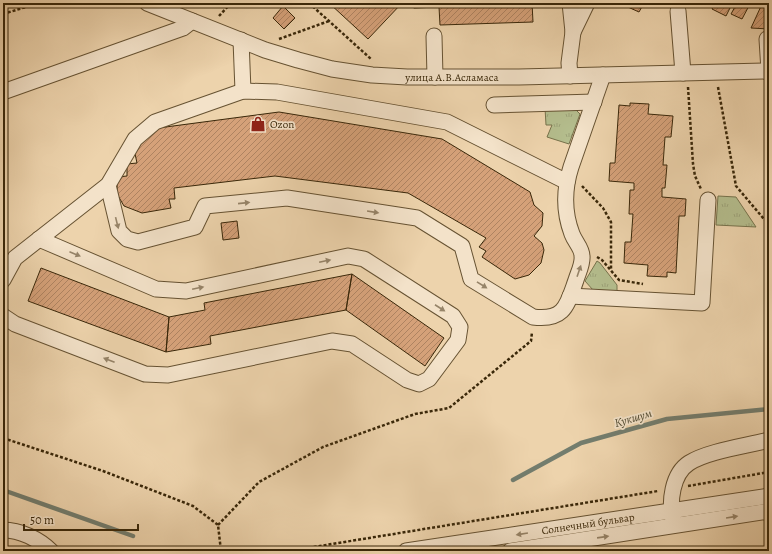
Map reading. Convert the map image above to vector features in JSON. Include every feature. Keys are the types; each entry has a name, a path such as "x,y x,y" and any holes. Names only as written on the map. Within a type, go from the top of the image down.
{"street":[{"name":"улица А.В.Асламаса","path":"147,3 265,50 332,69 372,75 435,77 570,76 769,71"},
{"path":"570,3 573,32 569,63 570,76"},
{"path":"573,32 587,3"},
{"path":"678,11 685,73"},
{"path":"3,92 183,28 192,21"},
{"path":"434,36 435,77"},
{"path":"767,39 769,71"},
{"path":"241,40 243,91"},
{"path":"108,185 119,231 127,240 138,242 195,227 205,206 287,198 418,218 462,246 471,279 533,317 548,317 560,313 566,308 582,261 582,252 572,236 568,223 567,184 603,75"},
{"path":"3,280 15,258 108,185 135,139 155,122 243,91 277,92 447,122 567,184"},
{"path":"494,105 594,102"},
{"path":"570,296 702,303 708,200"},
{"path":"3,316 15,324 145,374 168,375 332,341 352,344 407,380 419,384 429,379 458,340 460,327 453,316 364,259 348,256 186,291 156,289 39,239"},
{"path":"674,527 671,511 673,489 678,474 688,464 703,456 769,440"},
{"name":"Солнечный бульвар","path":"406,551 769,496"},
{"name":"Солнечный бульвар","path":"510,551 674,527 769,511"},
{"path":"3,530 26,535 51,551"}],"path":[{"path":"3,14 39,3"},
{"path":"218,18 231,3"},
{"path":"277,40 329,21"},
{"path":"716,72 736,186 769,225"},
{"path":"685,73 695,176 708,200"},
{"path":"567,184 604,208 610,216 612,229 611,270"},
{"path":"579,246 600,259 619,280 638,282 646,286"},
{"path":"218,525 259,482 323,447 414,414 449,408 531,341 533,317"},
{"path":"3,438 103,471 193,506 218,525 221,551"},
{"path":"289,551 769,472"}],"green space":[{"path":"545,108 575,109 580,114 569,144 547,137 552,125 546,125"},
{"path":"718,196 736,197 756,227 716,225"},
{"path":"597,261 617,285 617,291 593,290 585,281"}],"building":[{"path":"329,3 402,3 368,39"},
{"path":"407,3 532,3 533,22 440,25 439,7 414,8"},
{"path":"619,3 644,3 639,12"},
{"path":"715,3 732,4 726,16 712,9"},
{"path":"737,3 750,4 742,19 731,14"},
{"path":"762,4 769,7 769,29 751,28"},
{"path":"283,6 295,18 284,29 273,18"},
{"path":"630,103 649,104 648,114 673,116 671,137 665,137 663,165 667,165 665,188 662,188 662,197 686,199 685,216 679,216 676,273 667,272 667,277 647,276 648,265 624,263 625,242 631,242 633,214 629,214 630,190 634,190 634,183 609,181 610,163 615,163 619,105 630,106"},
{"path":"279,112 442,139 530,192 534,205 543,213 542,226 534,236 542,243 544,250 541,263 529,275 515,279 482,257 486,251 479,247 486,238 408,193 275,176 174,188 175,199 169,199 171,208 142,213 124,206 117,194 117,177 127,176 127,164 137,163 134,149 158,128"},
{"path":"237,221 239,238 223,240 221,223"},
{"path":"41,268 169,317 166,352 28,301"},
{"path":"352,274 444,338 425,366 346,310"},
{"path":"352,274 346,310 210,336 211,344 166,352 169,317 205,310 204,303"}],"waterway":[{"name":"Кукшум","path":"513,480 581,443 667,419 769,409"},
{"name":"Кукшум","path":"3,490 133,536"}],"place":[{"name":"Ozon","path":"258,124"}]}
